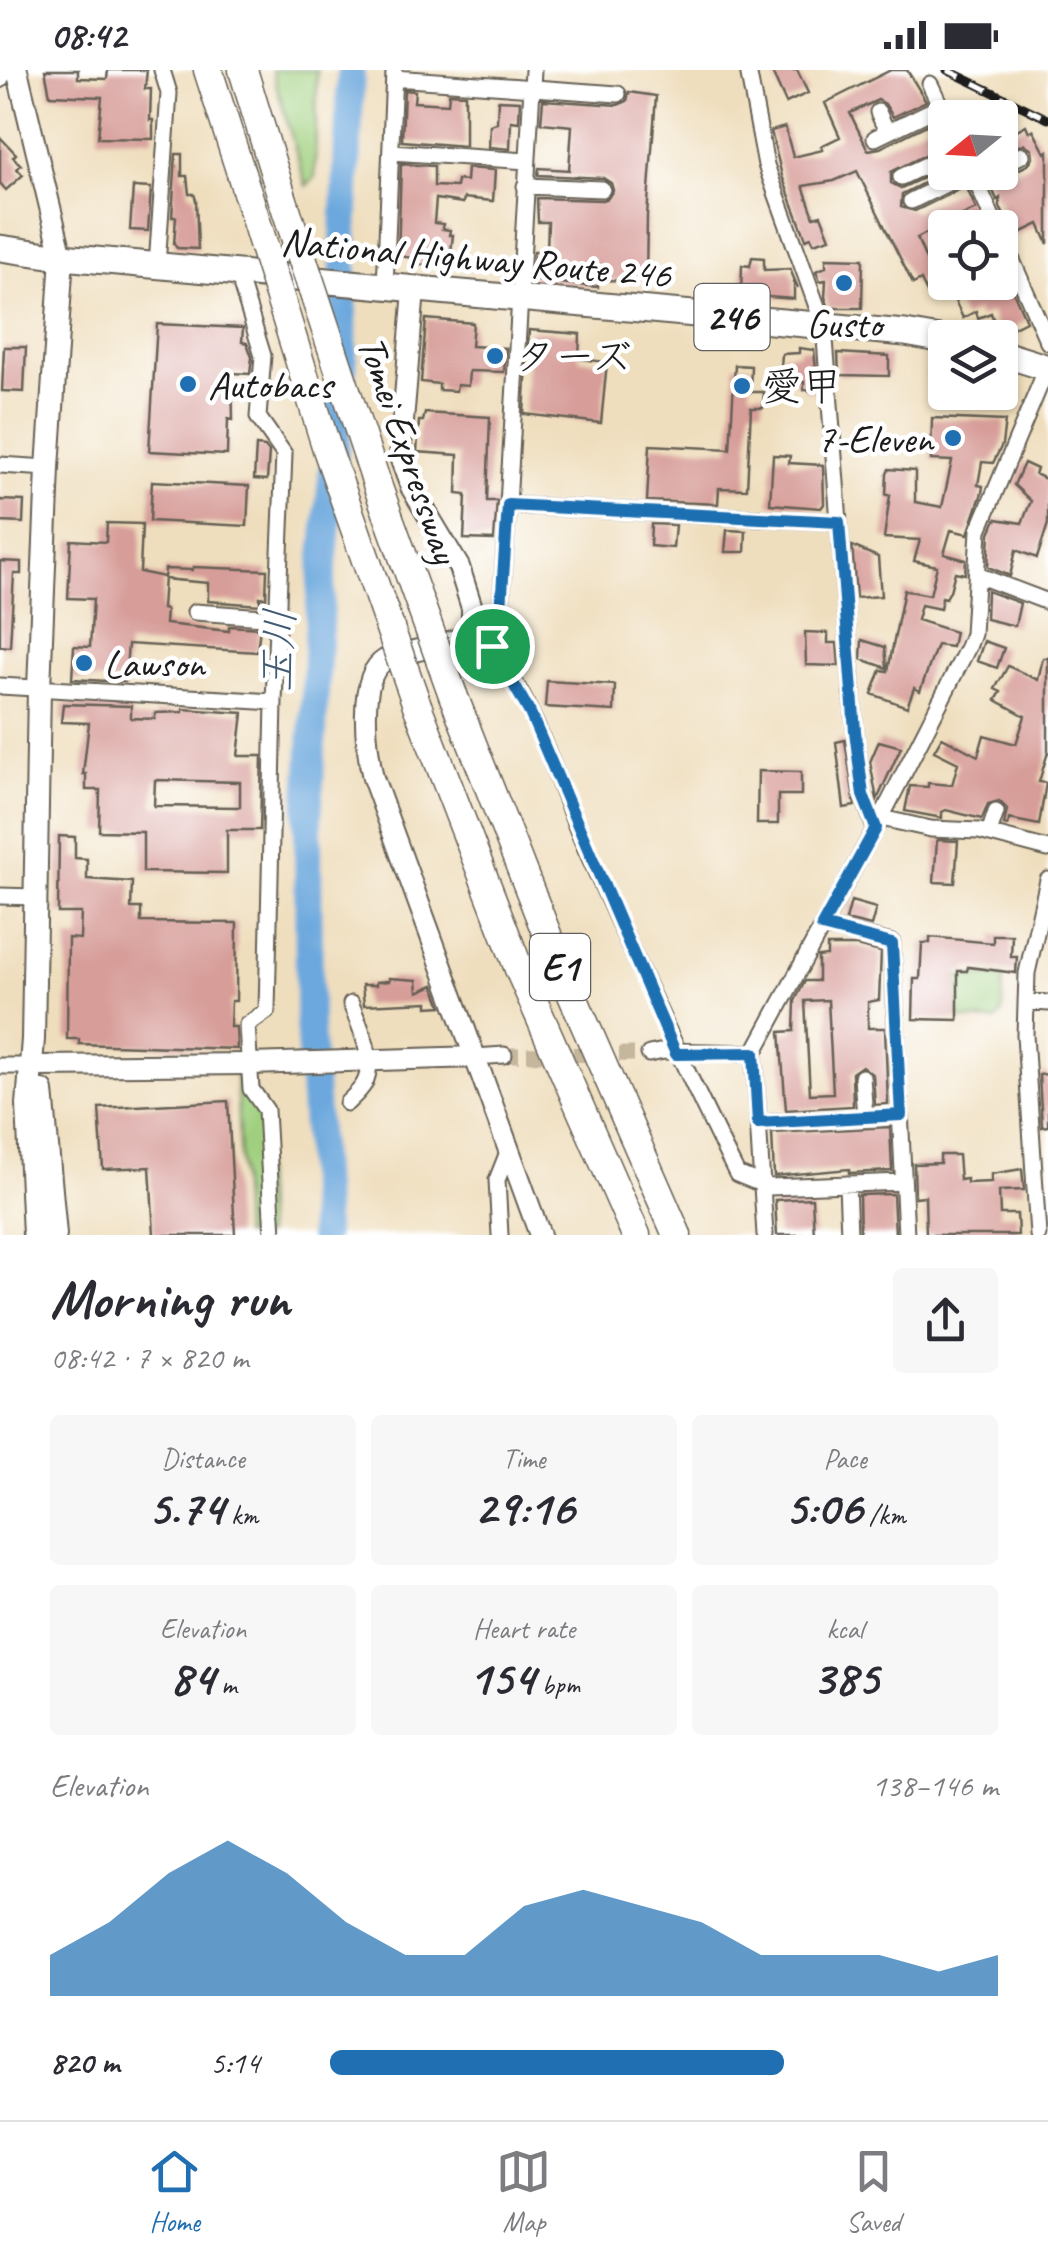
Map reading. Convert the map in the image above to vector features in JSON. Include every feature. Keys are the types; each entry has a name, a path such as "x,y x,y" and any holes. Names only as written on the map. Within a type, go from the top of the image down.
{"highway":[{"name":"Tomei Expressway","path":"208,70 327,449 418,708 520,969 636,1235"},
{"name":"Tomei Expressway","path":"243,70 373,471 453,695 551,946 677,1235"},
{"name":"National Highway Route 246","path":"0,248 62,258 928,338"},
{"path":"1018,358 1048,367"}],"main road":[{"path":"56,1235 33,1039 39,688 62,258"},
{"path":"34,1066 28,1105 34,1235"}],"street":[{"path":"0,80 6,70"},
{"path":"17,70 62,258"},
{"path":"157,266 169,93 162,70"},
{"path":"748,70 766,165 824,326 855,731 863,795 878,823"},
{"path":"380,287 394,74 532,78 610,96"},
{"path":"492,646 501,607 532,78"},
{"path":"930,84 937,100"},
{"path":"878,112 881,135 928,118"},
{"path":"391,152 527,161"},
{"path":"901,177 928,164"},
{"path":"525,186 602,189"},
{"path":"911,201 937,190"},
{"path":"226,273 240,281 263,356 258,417 284,454 267,1011 248,1025 254,1064 248,1072 251,1089 266,1110 273,1235"},
{"path":"1018,275 1048,342"},
{"path":"414,290 400,457 411,488 459,567 472,608 472,628 466,636 384,660 374,672 366,724 373,778 540,1235"},
{"path":"765,1235 754,1053 968,647 973,634 979,530 1048,367"},
{"path":"0,465 48,468"},
{"path":"508,505 839,522"},
{"path":"977,575 1048,602"},
{"path":"195,612 278,618"},
{"path":"472,628 492,646 530,713 676,1054 737,1174 760,1186 904,1182"},
{"path":"0,686 274,702"},
{"path":"989,833 996,812"},
{"path":"878,823 989,833 1048,849"},
{"path":"1038,1235 1026,1066 1026,1001 1028,973 1048,880"},
{"path":"0,896 35,897"},
{"path":"822,926 892,944 906,1235"},
{"path":"1026,1001 1048,1003"},
{"path":"347,1103 366,1082 367,1045 351,1004"},
{"path":"650,1054 754,1053"},
{"path":"0,1066 254,1064 504,1055"},
{"path":"862,1076 866,1117"},
{"path":"758,1123 901,1115"},
{"path":"500,1235 498,1180 508,1152"},
{"path":"847,1184 849,1235"}],"green space":[{"path":"272,70 317,70 315,178 306,186"},
{"path":"958,976 1003,977 1002,1013 996,1021 961,1019 957,1014"},
{"path":"236,1072 245,1073 260,1106 266,1235 243,1235"}],"building":[{"path":"45,70 78,70 78,78 107,79 108,70 147,70 145,89 151,89 153,139 98,138 102,97 50,95"},
{"path":"771,70 797,70 808,93 786,103"},
{"path":"891,70 907,70 926,101 893,117 878,100 850,113 868,150 928,124 928,154 891,172 891,183 901,188 928,176 928,181 902,194 901,207 915,211 958,190 968,190 976,209 928,210 928,232 917,238 928,264 928,295 921,280 913,284 857,171 834,181 803,186 814,217 821,215 830,238 814,243 811,237 806,239 782,176 771,131 785,127 793,157 823,150 821,146 840,137 825,103"},
{"path":"404,90 415,91 414,102 448,104 449,93 465,94 465,146 402,141"},
{"path":"629,92 656,96 646,281 598,280 598,287 532,280 534,251 547,251 548,222 538,222 537,198 602,200 613,190 603,178 538,175 539,168 569,170 572,126 541,123 543,100 618,105 627,101"},
{"path":"498,100 520,101 519,122 511,121 510,149 489,147 490,125 497,123"},
{"path":"1026,125 1045,153 1048,151 1048,244 1039,224 1018,234 1018,210 1001,210 1000,198 997,200 993,190 1018,190 1018,170 1033,157 1032,149 1024,144 1018,146 1018,129"},
{"path":"0,137 16,154 13,157 21,165 17,169 23,175 6,190 0,183"},
{"path":"176,154 182,154 182,176 187,176 189,194 194,194 196,200 198,249 177,248 174,244"},
{"path":"401,164 434,166 434,186 456,187 457,180 466,181 467,168 495,170 493,201 464,198 463,203 436,199 434,223 443,224 442,229 453,235 451,252 439,255 439,261 428,259 427,265 413,264 414,258 398,256"},
{"path":"133,187 151,188 148,231 130,230"},
{"path":"752,257 764,258 764,270 790,269 798,288 794,280 794,299 741,295 742,265 750,266"},
{"name":"Gusto","path":"826,258 863,259 862,308 829,308 826,280 820,281 816,271 826,267"},
{"path":"954,300 1017,300 1026,321 1018,325 1018,320 994,320 991,313 978,318 976,311 963,318"},
{"path":"426,319 473,323 471,346 506,348 504,372 469,371 468,386 457,385 456,391 439,390 439,384 421,382"},
{"path":"157,324 243,328 242,342 247,343 252,357 250,374 232,373 233,420 228,419 227,455 149,451"},
{"path":"529,330 580,334 579,359 607,362 601,423 524,414"},
{"path":"4,347 26,347 24,392 2,391"},
{"path":"799,348 814,350 818,391 804,390 804,382 780,380 782,354 799,353"},
{"path":"838,353 889,356 889,376 839,375"},
{"path":"735,365 751,366 750,392 764,392 763,408 751,408 747,489 719,488 718,504 647,501 650,445 730,449"},
{"path":"425,413 490,417 487,501 497,501 494,540 464,539 466,495 457,494 458,455 417,452 419,421 423,421"},
{"path":"932,418 1005,421 1002,445 993,463 982,462 978,485 983,486 982,493 968,534 951,530 944,554 966,560 965,574 955,572 940,609 921,605 917,620 955,632 952,647 937,645 920,691 914,688 907,707 872,694 881,670 888,671 904,590 930,595 937,566 914,561 920,540 884,538 890,495 886,495 887,474 889,469 915,471 915,502 942,507 952,461 931,460"},
{"path":"256,446 269,452 267,480 254,479"},
{"path":"773,455 790,456 789,463 823,465 821,508 770,504"},
{"path":"1024,463 1048,480 1048,524 1037,558 1016,550 1010,576 988,567 990,533 996,519 1022,523 1031,501 1014,485"},
{"path":"152,481 249,486 247,526 150,521"},
{"path":"0,500 24,501 23,523 0,522"},
{"path":"107,523 142,524 140,572 164,577 165,624 229,631 229,626 260,628 257,652 128,644 125,682 72,679 74,646 90,647 93,599 68,598 71,540 106,542"},
{"path":"651,524 675,525 673,548 650,546"},
{"path":"727,530 746,531 745,552 725,552"},
{"path":"852,546 878,557 881,596 856,598"},
{"path":"0,561 21,562 21,574 14,574 10,647 0,646"},
{"path":"165,569 267,570 266,598 260,597 260,605 208,601 208,583 164,579"},
{"path":"987,591 1020,603 1015,626 986,619"},
{"path":"805,632 828,633 828,643 837,643 839,666 806,665"},
{"path":"862,640 885,647 887,668 861,659"},
{"path":"984,641 1004,648 997,668 977,661"},
{"path":"1043,658 1048,658 1048,752 1039,782 1046,783 1039,825 1009,819 1008,826 1004,825 1007,809 999,801 988,804 982,819 946,810 942,818 905,811 910,786 952,785 958,763 934,751 942,737 978,756 984,735 1016,744 1025,716 996,700 1001,692 995,689 1008,666 1038,680"},
{"path":"547,681 615,685 614,711 545,707"},
{"path":"63,704 131,706 131,718 155,719 155,713 183,709 243,713 238,756 262,756 260,830 227,830 227,873 143,872 143,832 99,831 100,790 86,790 83,774 89,723 61,722","holes":["155,780 240,782 240,807 154,806"]},
{"path":"845,740 855,806 844,808 836,742"},
{"path":"879,741 901,747 877,800 870,762"},
{"path":"758,771 801,772 801,795 778,795 778,824 757,824"},
{"path":"59,836 75,837 75,858 87,859 87,879 132,882 131,908 141,908 141,922 237,923 236,1001 231,1001 230,1027 236,1027 237,1049 79,1044 79,1039 67,1039 68,938 80,939 81,913 58,913"},
{"path":"937,840 958,841 955,883 934,882"},
{"path":"851,901 876,908 871,926 846,920"},
{"path":"993,935 1012,935 1011,957 1017,957 1016,973 968,967 967,971 958,971 958,1020 913,1019 914,979 920,979 922,943 930,943 930,937 993,943"},
{"path":"827,946 856,946 881,952 879,1000 868,1002 868,1028 885,1028 888,1104 875,1105 873,1075 862,1066 852,1073 853,1106 786,1110 780,1032 794,1031 795,1001 805,981 818,981 818,957 827,956","holes":["828,1000 833,1093 810,1094 805,1001"]},
{"path":"389,978 417,980 418,992 434,985 442,1006 428,1007 428,1002 364,1005 362,985 376,985"},
{"path":"1048,1074 1048,1126 1042,1127 1039,1075"},
{"path":"228,1101 235,1235 154,1235 150,1167 103,1169 99,1108"},
{"path":"890,1127 892,1171 849,1173 849,1169 774,1176 772,1133"},
{"path":"940,1155 958,1155 960,1180 967,1179 967,1183 991,1182 991,1174 1022,1169 1024,1190 999,1191 1000,1214 1017,1214 1018,1235 926,1235 925,1196 915,1197 914,1164 940,1163"},
{"path":"893,1194 895,1235 860,1235 859,1195"},
{"path":"812,1198 814,1235 777,1235 775,1200"}],"waterway":[{"name":"玉川","path":"323,1235 309,1023 308,819 321,586 343,368 351,70"}],"tunnel":[{"path":"504,1055 649,1054"}],"railway":[{"path":"947,70 1048,119"}],"place":[{"name":"Gusto","path":"844,283"},
{"name":"ターズ","path":"495,356"},
{"name":"Autobacs","path":"188,384"},
{"name":"愛甲","path":"742,386"},
{"name":"7-Eleven","path":"953,438"},
{"name":"Lawson","path":"84,663"}],"route":[{"path":"508,505 839,522 855,731 863,795 876,828 822,926 892,944 901,1115 758,1123 754,1053 676,1054 530,713 492,646 501,607 508,505"}]}
